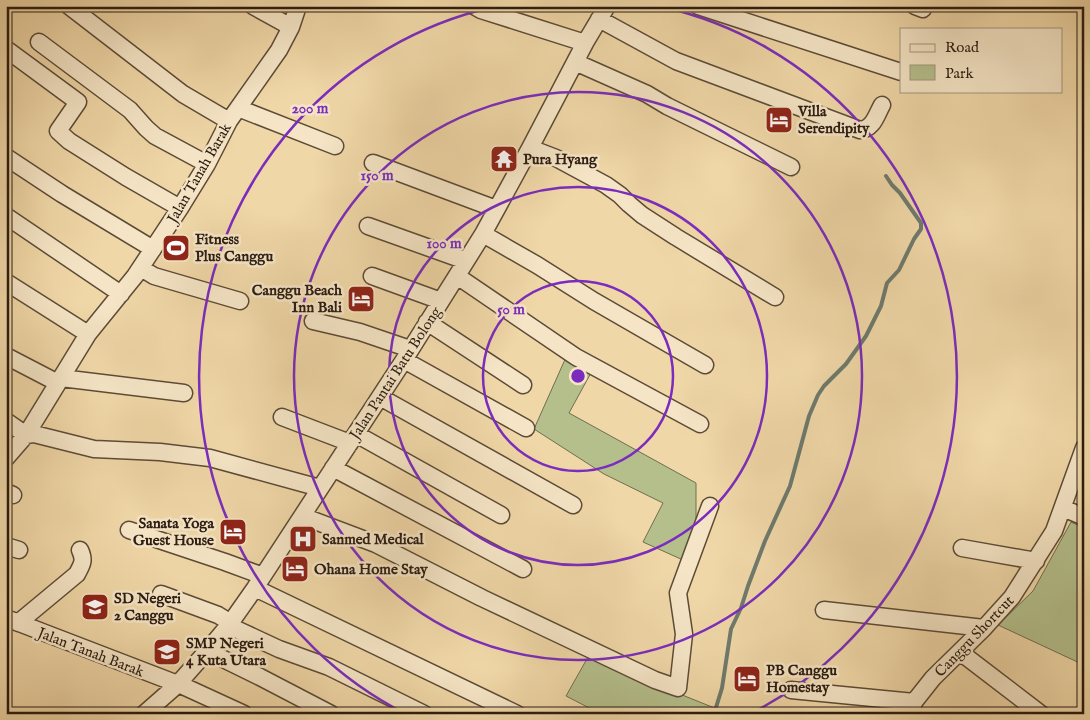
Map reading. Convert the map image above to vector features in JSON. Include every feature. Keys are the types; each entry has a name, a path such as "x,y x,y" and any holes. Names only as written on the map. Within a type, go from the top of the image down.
{"street":[{"path":"69,6 183,94 234,114 335,146"},
{"path":"253,6 291,27"},
{"name":"Jalan Tanah Barak","path":"6,458 26,435 88,334 141,268 180,208 234,114 280,50 298,6"},
{"path":"474,6 481,10 586,43"},
{"path":"698,6 900,72"},
{"path":"603,13 676,61 860,130 866,130 871,126 882,105"},
{"name":"Jalan Pantai Batu Bolong","path":"144,714 177,685 207,651 230,624 259,582 442,301 483,234 603,13"},
{"path":"39,42 130,110 155,136 207,164"},
{"path":"6,49 78,102 58,131 69,141 126,177 180,208"},
{"path":"575,62 647,94 667,106 791,167"},
{"path":"530,148 556,158 606,184 636,210 676,237 775,296"},
{"path":"6,157 62,194 153,249"},
{"path":"372,163 496,209"},
{"path":"6,216 121,294"},
{"path":"368,226 466,261"},
{"path":"483,234 705,365"},
{"path":"141,268 154,276 240,301"},
{"path":"372,276 442,301"},
{"path":"457,276 576,357 700,424"},
{"path":"6,282 88,334"},
{"path":"313,321 360,332 407,354 526,428"},
{"path":"427,322 523,385"},
{"path":"6,356 59,380 184,393"},
{"path":"380,397 573,505"},
{"path":"282,417 353,438 501,515"},
{"path":"6,421 26,435 34,434 94,449 160,452 210,458 320,488"},
{"name":"Canggu Shortcut","path":"913,708 933,678 984,628 1012,597 1054,531 1084,448"},
{"path":"333,468 523,570"},
{"path":"302,516 376,544 491,602 656,680 678,688 684,634 678,593 710,506"},
{"path":"1063,508 1084,517"},
{"path":"129,530 225,562 259,582 517,714"},
{"path":"962,548 1036,560"},
{"path":"12,620 77,574 84,558 80,550"},
{"path":"161,594 218,615 236,630 279,649 329,667 424,714"},
{"path":"824,610 984,628"},
{"name":"Jalan Tanah Barak","path":"12,620 177,685 244,714"},
{"path":"207,651 331,714"},
{"path":"960,652 1041,714"},
{"path":"790,690 913,708"}],"green space":[{"path":"567,355 592,371 569,413 696,483 696,525 683,560 643,542 663,503 604,474 534,429"},
{"path":"1071,522 1084,528 1084,665 998,625 1033,591"},
{"path":"588,657 717,709 717,714 601,714 566,696"}],"waterway":[{"path":"714,714 722,688 731,629 741,608 765,541 790,486 809,416 824,386 846,364 866,336 881,306 887,283 899,270 921,229 921,223 886,176"}],"place":[{"name":"Villa Serendipity","path":"779,120"},
{"name":"Pura Hyang","path":"504,159"},
{"name":"Fitness Plus Canggu","path":"176,248"},
{"name":"Canggu Beach Inn Bali","path":"361,299"},
{"name":"Sanata Yoga Guest House","path":"233,532"},
{"name":"Sanmed Medical","path":"303,539"},
{"name":"Ohana Home Stay","path":"295,569"},
{"name":"SD Negeri 2 Canggu","path":"95,607"},
{"name":"SMP Negeri 4 Kuta Utara","path":"167,652"},
{"name":"PB Canggu Homestay","path":"747,679"}]}
